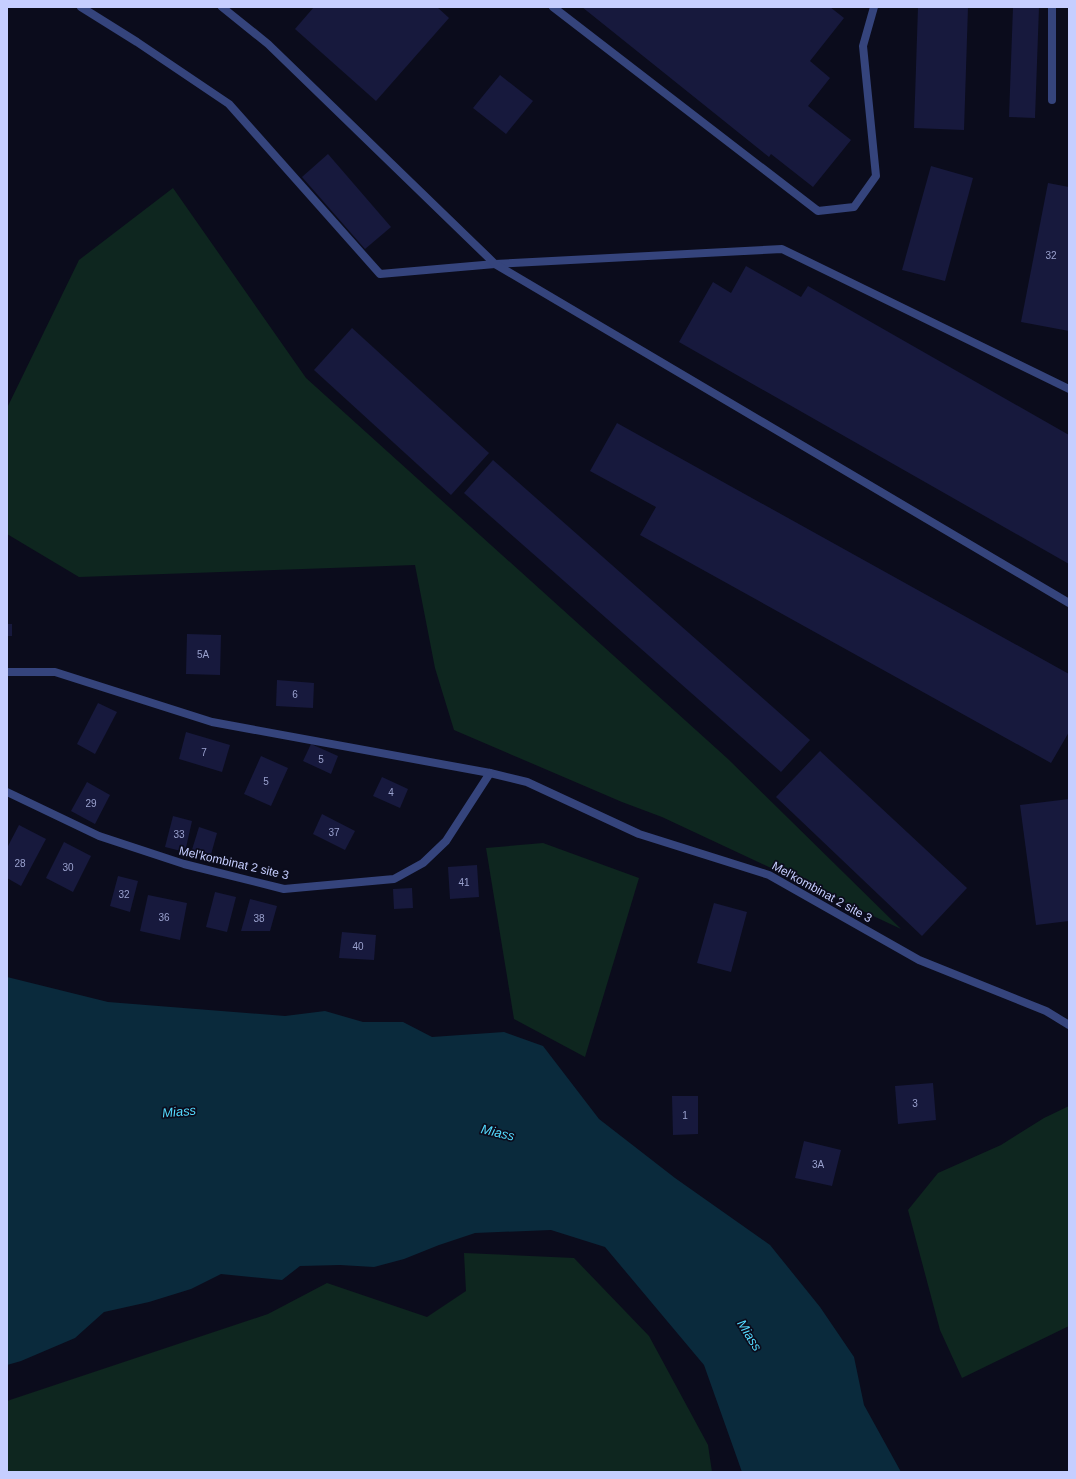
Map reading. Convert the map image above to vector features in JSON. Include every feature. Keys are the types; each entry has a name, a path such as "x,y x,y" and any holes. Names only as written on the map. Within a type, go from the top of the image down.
{"street":[{"path":"82,7 229,104 380,274 495,264 782,249 1069,389"},
{"path":"222,7 268,44 495,264 1069,603"},
{"path":"553,7 818,211 854,207 876,176 863,46 874,7"},
{"path":"1052,7 1052,100"},
{"name":"Mel'kombinat 2 site 3","path":"7,672 55,672 212,722 490,773 527,782 639,834 769,875 919,960 1046,1011 1069,1025"},
{"name":"Mel'kombinat 2 site 3","path":"7,792 99,836 184,864 284,889 394,879 423,863 446,841 490,773"}],"green space":[{"path":"173,188 306,378 728,759 901,929 662,817 622,802 454,730 435,668 415,565 79,577 7,534 7,408 79,260"},
{"path":"543,843 639,878 585,1057 514,1019 486,848"},
{"path":"1069,1106 1069,1326 962,1378 940,1330 908,1210 938,1173 1001,1145 1044,1118"},
{"path":"464,1253 574,1258 649,1336 708,1445 712,1472 7,1472 7,1401 268,1314 327,1283 427,1317 466,1291"}],"water":[{"name":"Miass","path":"7,977 108,1002 285,1016 325,1011 363,1022 403,1022 432,1037 504,1032 543,1046 599,1119 675,1178 770,1245 820,1307 854,1357 864,1405 901,1472 742,1472 704,1365 605,1247 551,1230 475,1233 404,1259 374,1267 340,1265 300,1266 282,1280 221,1274 191,1289 149,1302 104,1312 75,1338 21,1361 7,1365"}],"building":[{"path":"314,7 437,7 449,18 376,101 295,29"},
{"path":"582,7 830,7 844,18 810,61 830,78 808,106 851,140 813,187 771,154 769,157"},
{"path":"918,7 968,7 964,130 914,128"},
{"path":"1013,7 1039,7 1035,118 1009,117"},
{"path":"500,75 533,101 506,134 473,108"},
{"path":"328,154 391,227 365,249 302,177"},
{"path":"931,166 973,178 945,281 902,270"},
{"path":"1048,183 1069,187 1069,331 1021,322"},
{"path":"746,266 801,297 808,286 1069,435 1069,564 679,342 713,282 731,293"},
{"path":"352,328 489,453 451,495 314,370"},
{"path":"617,423 1069,674 1069,732 1051,763 640,535 656,507 590,471"},
{"path":"493,460 810,740 781,772 464,493"},
{"path":"7,624 12,624 12,636 7,636"},
{"path":"187,634 221,635 220,675 186,674"},
{"path":"277,680 314,683 313,708 276,706"},
{"path":"98,703 117,712 95,754 77,744"},
{"path":"186,732 230,745 222,772 179,759"},
{"path":"311,744 338,756 331,774 303,761"},
{"path":"820,751 967,888 922,936 776,797"},
{"path":"261,756 288,768 271,806 244,794"},
{"path":"382,777 408,789 400,808 373,796"},
{"path":"87,782 110,795 95,824 71,811"},
{"path":"1069,799 1069,921 1036,925 1020,805"},
{"path":"322,814 355,831 345,850 313,834"},
{"path":"173,816 192,821 185,852 165,847"},
{"path":"19,825 46,839 21,886 7,878 7,848"},
{"path":"199,827 217,833 210,858 191,853"},
{"path":"64,842 91,856 73,892 46,878"},
{"path":"477,865 479,897 450,899 448,867"},
{"path":"118,876 138,881 130,912 110,906"},
{"path":"412,888 413,908 394,909 393,889"},
{"path":"215,892 236,897 227,932 206,927"},
{"path":"148,895 187,903 180,940 140,931"},
{"path":"250,899 277,906 270,931 241,931"},
{"path":"714,903 747,912 731,972 697,963"},
{"path":"342,932 376,935 374,960 339,958"},
{"path":"933,1083 936,1120 898,1124 895,1086"},
{"path":"672,1096 698,1096 698,1134 673,1135"},
{"path":"804,1141 841,1150 832,1186 795,1178"}]}
